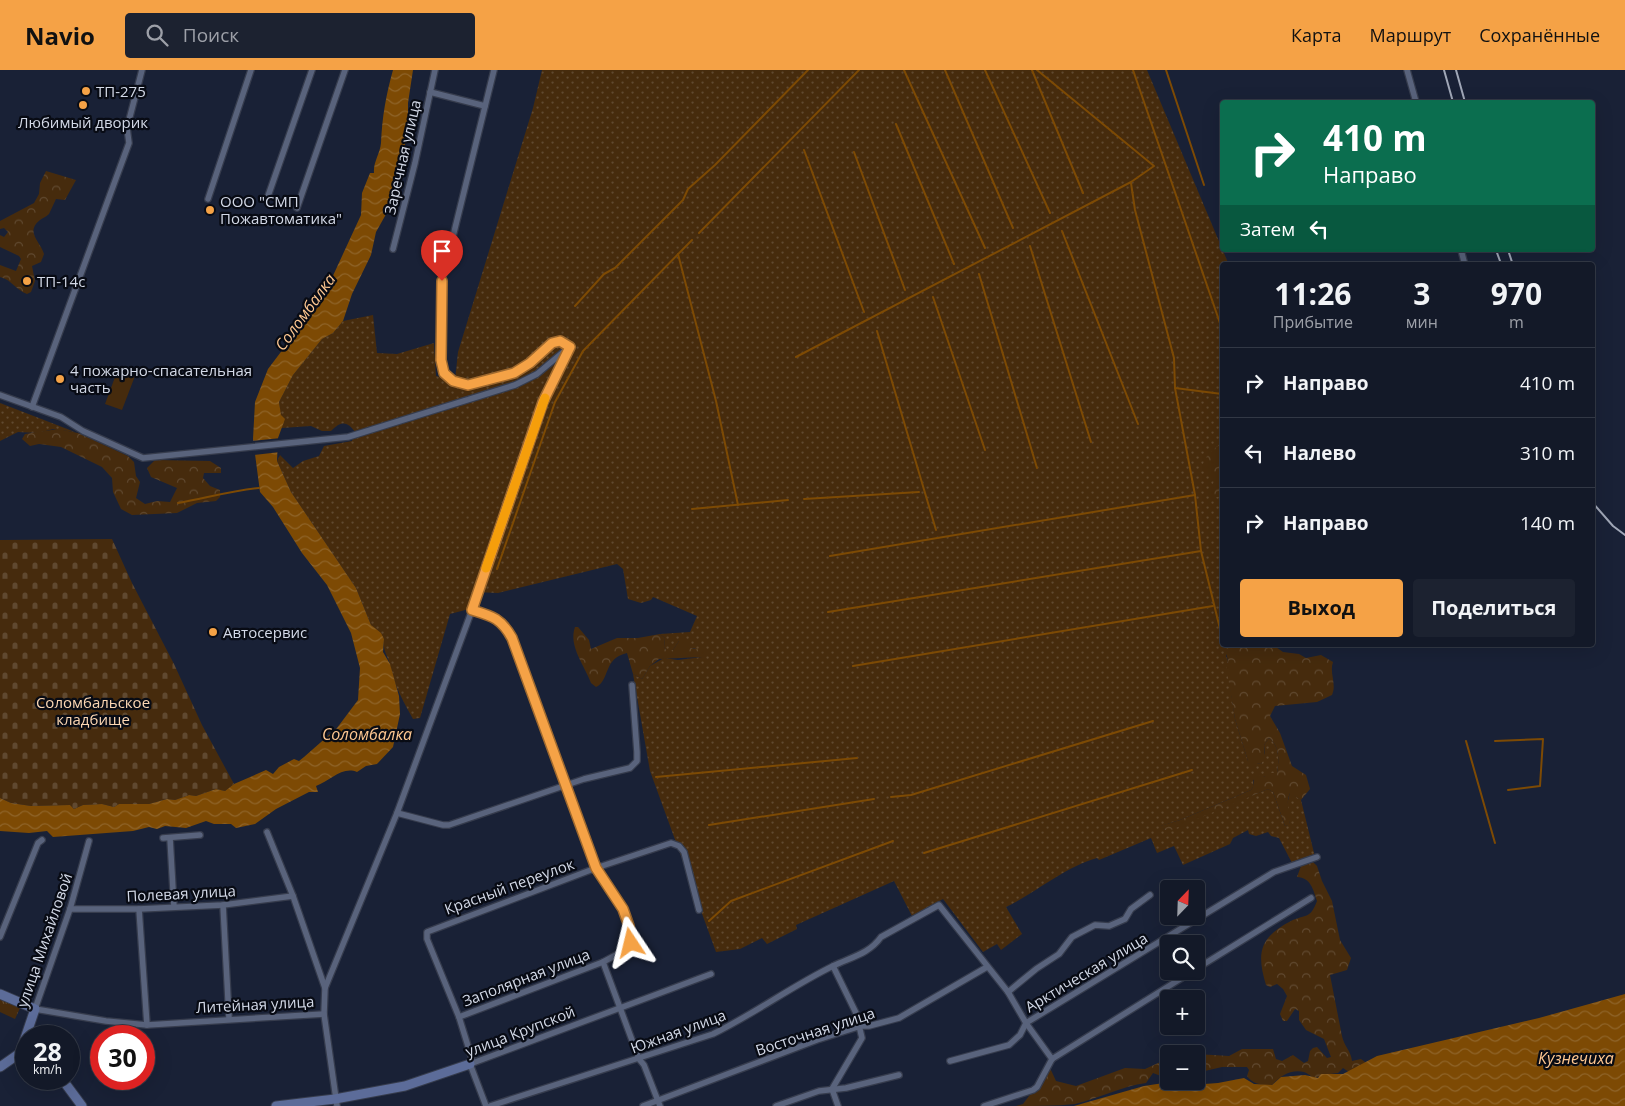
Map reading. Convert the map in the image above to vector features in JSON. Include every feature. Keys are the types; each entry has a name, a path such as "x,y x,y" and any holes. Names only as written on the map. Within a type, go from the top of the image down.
{"street":[{"path":"32,408 129,143 127,128 142,70"},
{"path":"208,199 251,70"},
{"path":"267,199 312,70"},
{"path":"297,208 344,70"},
{"name":"Заречная улица","path":"393,249 415,163 435,70"},
{"path":"494,70 442,281 440,344 444,373 453,381 468,385 514,373 530,363 552,343 560,341 570,347"},
{"path":"1407,70 1415,100"},
{"path":"430,92 485,106"},
{"path":"0,395 61,418 83,431 143,458 348,437 515,385 537,374 570,347"},
{"path":"325,988 396,813 472,610 543,402 570,347"},
{"name":"Заполярная улица","path":"458,1017 603,962 627,949 631,938 623,909 596,868 506,626 494,617 472,610"},
{"path":"396,813 443,825 449,824 584,779 630,768 634,765 637,752 632,685"},
{"name":"Литейная улица","path":"0,994 36,1009 106,1021 147,1025 229,1018 324,1014 325,988 293,896 267,832"},
{"path":"174,907 166,838 200,835"},
{"path":"0,937 38,843 42,840"},
{"name":"улица Михайловой","path":"31,1025 70,909 89,841"},
{"name":"Красный переулок","path":"458,1017 427,939 427,932 596,868 675,844 684,852 699,910"},
{"name":"Арктическая улица","path":"1026,1023 1274,872 1317,857"},
{"path":"1008,992 1036,969 1059,954 1072,937 1095,925 1109,926 1125,919 1131,909 1150,895"},
{"name":"Полевая улица","path":"70,909 139,909 223,905 293,896"},
{"path":"1205,963 1311,898"},
{"path":"223,905 229,1018"},
{"name":"Южная улица","path":"490,1106 713,1034 742,1020 833,966 862,954 875,945 881,937 939,905 987,967"},
{"path":"139,909 147,1025"},
{"path":"603,962 639,1059 644,1065 659,1103"},
{"path":"833,966 861,1026 862,1038 832,1089 838,1106"},
{"path":"987,967 1008,992 1026,1023 1052,1059"},
{"name":"Восточная улица","path":"643,1106 659,1103 817,1040 861,1026 869,1026 899,1018 987,967"},
{"name":"улица Крупской","path":"276,1106 336,1103 405,1086 470,1064 711,974"},
{"path":"984,1106 1037,1087 1052,1059 1179,980"},
{"path":"324,1014 336,1103"},
{"path":"458,1017 470,1051 470,1064 486,1106"},
{"path":"950,1061 1010,1045 1020,1035 1026,1023"},
{"name":"улица Михайловой","path":"0,1067 15,1059"},
{"path":"776,1106 832,1089 846,1088 899,1075"},
{"path":"70,1090 82,1106"}],"green space":[{"path":"542,70 1147,70 1220,244 1220,252 1224,252 1228,262 1220,262 1220,647 1230,647 1226,656 1235,719 1248,761 1261,764 1265,753 1264,745 1269,738 1277,749 1278,759 1277,773 1253,780 1251,790 1161,826 1165,830 1268,789 1273,792 1285,826 1290,822 1287,805 1290,792 1301,800 1315,857 1292,863 1279,838 1271,836 1268,832 1256,836 1249,834 1248,830 1233,838 1230,844 1183,865 1174,846 1157,853 1151,838 1099,860 1097,858 1085,862 1006,907 1022,934 1001,950 997,944 983,952 943,899 912,916 894,881 796,925 797,929 767,944 762,938 740,949 716,952 650,771 633,674 642,679 650,666 664,658 678,660 702,657 695,648 691,648 679,641 673,650 666,650 664,647 665,638 660,634 690,632 697,616 653,597 651,600 641,603 628,599 623,569 617,564 498,593 474,592 469,609 450,614 420,718 413,719 394,679 385,650 384,639 371,625 356,588 291,492 277,461 280,455 293,468 303,461 319,456 324,446 352,441 355,432 347,424 338,425 331,431 322,431 311,426 282,428 279,402 293,375 322,339 333,333 343,321 373,315 377,353 397,354 434,343 436,376 455,380 458,352 533,108"},
{"path":"46,171 76,180 65,200 56,199 49,214 36,224 34,229 35,237 44,254 41,262 32,266 35,281 31,292 27,294 8,280 0,277 0,265 16,271 21,259 19,256 0,247 0,235 4,237 8,232 4,228 0,229 0,221 34,203 39,194 40,183"},
{"path":"118,369 135,376 122,410 105,404"},
{"path":"0,403 75,432 53,429 38,433 18,432 0,441"},
{"path":"58,429 78,433 128,456 134,462 136,476 140,482 136,498 145,504 157,501 170,502 177,488 151,477 147,468 155,460 210,461 221,468 221,473 204,473 203,478 210,486 220,490 220,497 216,501 197,503 177,513 132,515 121,509 113,492 112,478 102,467 61,447 39,444 30,446 22,439 25,434"},
{"path":"1220,444 1220,496 1211,498 1209,495 1214,481 1203,468 1203,464"},
{"name":"Соломбальское кладбище","path":"112,539 202,725 234,784 225,791 216,789 196,796 189,795 175,800 167,799 149,804 119,804 114,807 102,804 83,805 74,809 70,805 31,806 11,803 0,798 0,540"},
{"path":"575,627 578,627 589,640 591,649 617,638 638,638 660,634 665,638 664,647 666,650 673,650 679,641 683,640 691,648 704,650 705,654 702,657 659,659 650,666 642,679 633,674 627,653 619,656 610,664 603,680 596,687 591,683 575,649 573,634"},
{"path":"1231,647 1276,647 1283,652 1299,654 1306,658 1321,655 1333,662 1334,687 1332,695 1317,702 1275,706 1270,716 1280,733 1292,766 1306,775 1310,789 1301,800 1290,793 1288,798 1289,825 1285,826 1273,792 1268,789 1171,830 1165,830 1160,826 1180,820 1251,790 1254,777 1257,775 1264,777 1269,773 1277,773 1277,749 1269,738 1264,745 1265,758 1261,764 1255,763 1252,766 1248,761 1235,719 1226,665 1228,661 1227,649"},
{"path":"1313,862 1317,866 1332,901 1340,940 1351,958 1347,970 1330,975 1344,1043 1352,1061 1361,1059 1365,1062 1364,1065 1349,1072 1343,1068 1338,1073 1314,1078 1304,1072 1290,1072 1272,1085 1258,1084 1249,1079 1247,1067 1222,1067 1205,1071 1205,1055 1229,1056 1242,1049 1273,1049 1276,1059 1282,1061 1293,1055 1304,1063 1308,1061 1310,1051 1317,1047 1327,1058 1331,1057 1324,1039 1306,1030 1299,1020 1299,1011 1295,1009 1287,1021 1283,1021 1280,1014 1287,996 1277,984 1270,987 1266,985 1261,963 1263,947 1273,933 1291,921 1307,916 1317,901 1311,885 1305,879 1297,877 1301,866"},
{"path":"0,997 21,1006 15,1019 0,1012"},
{"path":"1160,1062 1160,1076 1153,1073 1146,1083 1075,1104 1016,1106 1023,1104 1050,1068 1056,1081 1076,1086 1125,1068 1145,1069"}],"water":[{"name":"Соломбалка","path":"393,70 413,70 408,103 408,131 397,179 385,216 376,232 371,255 352,294 343,321 333,333 322,339 293,375 279,402 281,415 285,419 278,438 277,461 291,492 356,588 371,625 381,633 384,639 383,652 390,664 399,696 400,714 393,747 377,764 366,766 357,772 341,772 316,786 318,792 309,792 276,809 255,824 236,828 231,824 214,824 206,821 186,828 165,826 157,829 149,827 133,831 53,837 47,831 29,833 0,831 0,798 11,803 31,806 70,805 74,809 83,805 102,804 114,807 119,804 149,804 167,799 175,800 189,795 196,796 216,789 225,791 234,784 266,770 273,774 279,767 294,759 299,761 304,757 337,728 358,700 360,668 351,633 327,585 302,553 273,507 260,492 253,439 255,402 268,369 299,328 319,306 361,215 362,193 370,173 374,173 380,147 388,88"},
{"name":"Кузнечиха","path":"1625,994 1625,1106 1074,1106 1144,1086 1160,1084 1160,1090 1205,1090 1205,1084 1244,1078 1254,1084 1272,1085 1281,1077 1305,1075 1318,1078 1321,1074 1343,1074 1377,1056 1539,1018"}],"pier":[{"path":"281,438 280,452 253,455 251,441"}],"waterway":[{"path":"575,306 604,274 615,268 683,200 688,189 715,165 808,70"},
{"path":"699,233 859,70"},
{"path":"904,70 985,248"},
{"path":"945,70 1013,228"},
{"path":"985,70 1050,213"},
{"path":"1032,70 1083,193"},
{"path":"796,357 1131,182 1154,166 1037,70"},
{"path":"1133,70 1220,323"},
{"path":"1166,70 1204,185"},
{"path":"896,124 954,264"},
{"path":"804,150 864,312"},
{"path":"854,152 905,290"},
{"path":"1131,183 1135,210 1174,358 1175,388 1195,495 1201,551 1220,629"},
{"path":"1062,231 1138,424"},
{"path":"497,569 555,402 583,351 692,240"},
{"path":"1030,246 1091,442"},
{"path":"678,254 716,401 738,505"},
{"path":"979,274 1037,468"},
{"path":"933,297 985,450"},
{"path":"877,331 936,530"},
{"path":"1175,388 1220,394"},
{"path":"178,503 259,488"},
{"path":"804,499 919,492"},
{"path":"830,556 1195,495"},
{"path":"692,509 788,500"},
{"path":"828,612 1201,551"},
{"path":"853,666 1213,606"},
{"path":"891,797 911,795 1153,721"},
{"path":"1495,741 1543,739 1540,786 1508,790"},
{"path":"1466,741 1495,843"},
{"path":"656,777 857,758"},
{"path":"924,853 1192,770"},
{"path":"709,825 874,799"},
{"path":"709,921 731,901 893,841"}],"railway":[{"path":"1444,70 1452,100"},
{"path":"1456,70 1464,100"},
{"path":"1497,252 1500,261"},
{"path":"1509,252 1512,262"},
{"path":"1595,505 1613,526 1625,535"}],"slow traffic":[{"path":"486,568 545,398"}],"place":[{"name":"ТП-275","path":"86,91"},
{"name":"Любимый дворик","path":"83,105"},
{"name":"ООО \"СМП Пожавтоматика\"","path":"210,210"},
{"name":"ТП-14с","path":"27,281"},
{"name":"4 пожарно-спасательная часть","path":"60,379"},
{"name":"Автосервис","path":"213,632"}],"route":[{"path":"442,281 441,360 444,373 453,381 468,385 514,373 530,363 552,343 560,341 570,347 543,402 472,610 494,617 500,621 506,626 512,638 596,868 623,909 629,926 631,943"}]}
